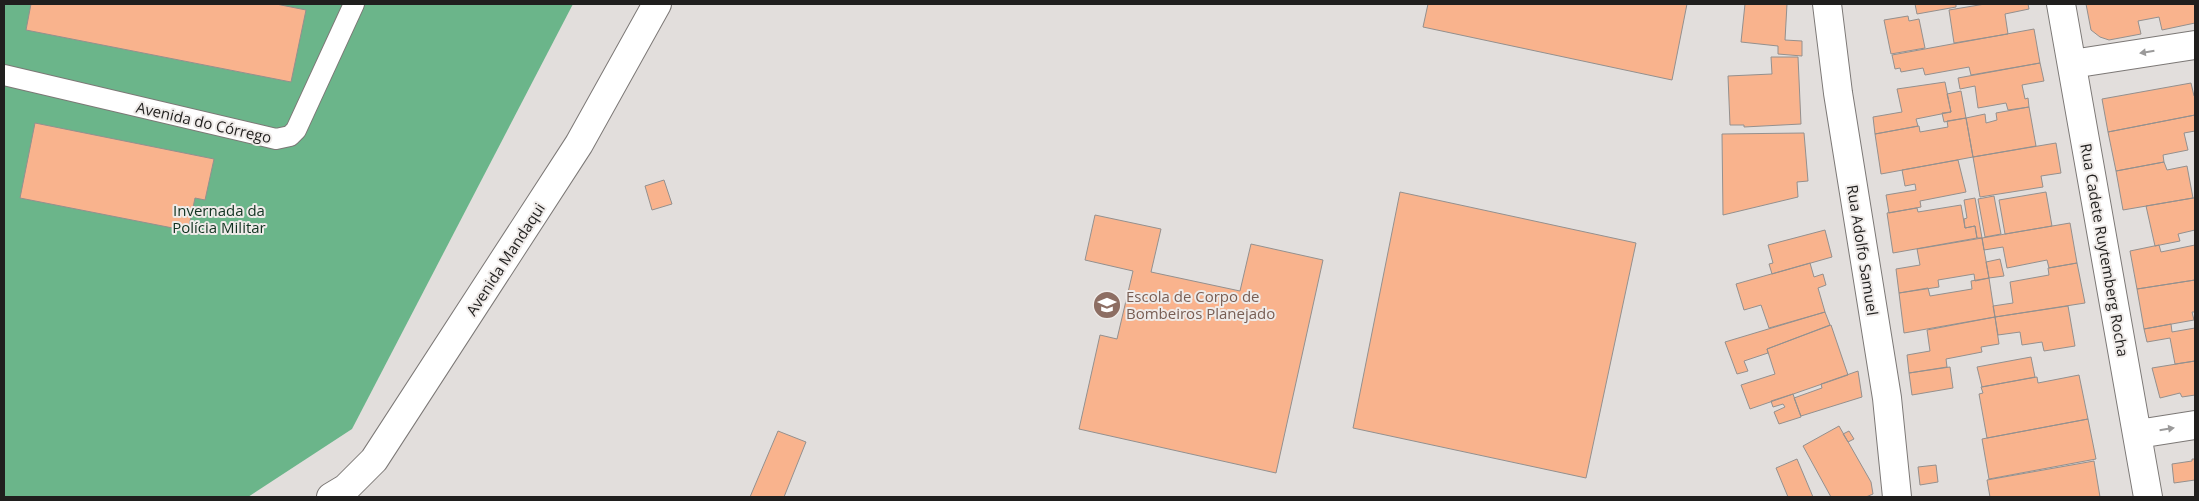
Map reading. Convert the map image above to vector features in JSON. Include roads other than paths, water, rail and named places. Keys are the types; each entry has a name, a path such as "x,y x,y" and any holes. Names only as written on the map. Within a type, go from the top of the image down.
{"street":[{"name":"Avenida Mandaqui","path":"341,494 374,460 574,153 658,4"},
{"name":"Rua Adolfo Samuel","path":"1827,4 1838,93 1887,398 1897,497"},
{"name":"Rua Cadete Ruytemberg Rocha","path":"2061,4 2148,497"},
{"path":"2072,64 2195,45"},
{"path":"2138,434 2195,425"}],"lane":[{"name":"Avenida do Córrego","path":"4,74 276,139 284,139 296,130 354,4"}],"place":[{"name":"Escola de Corpo de Bombeiros Planejado","path":"1107,305"}],"park label":[{"name":"Invernada da Polícia Militar","path":"219,218"}]}
